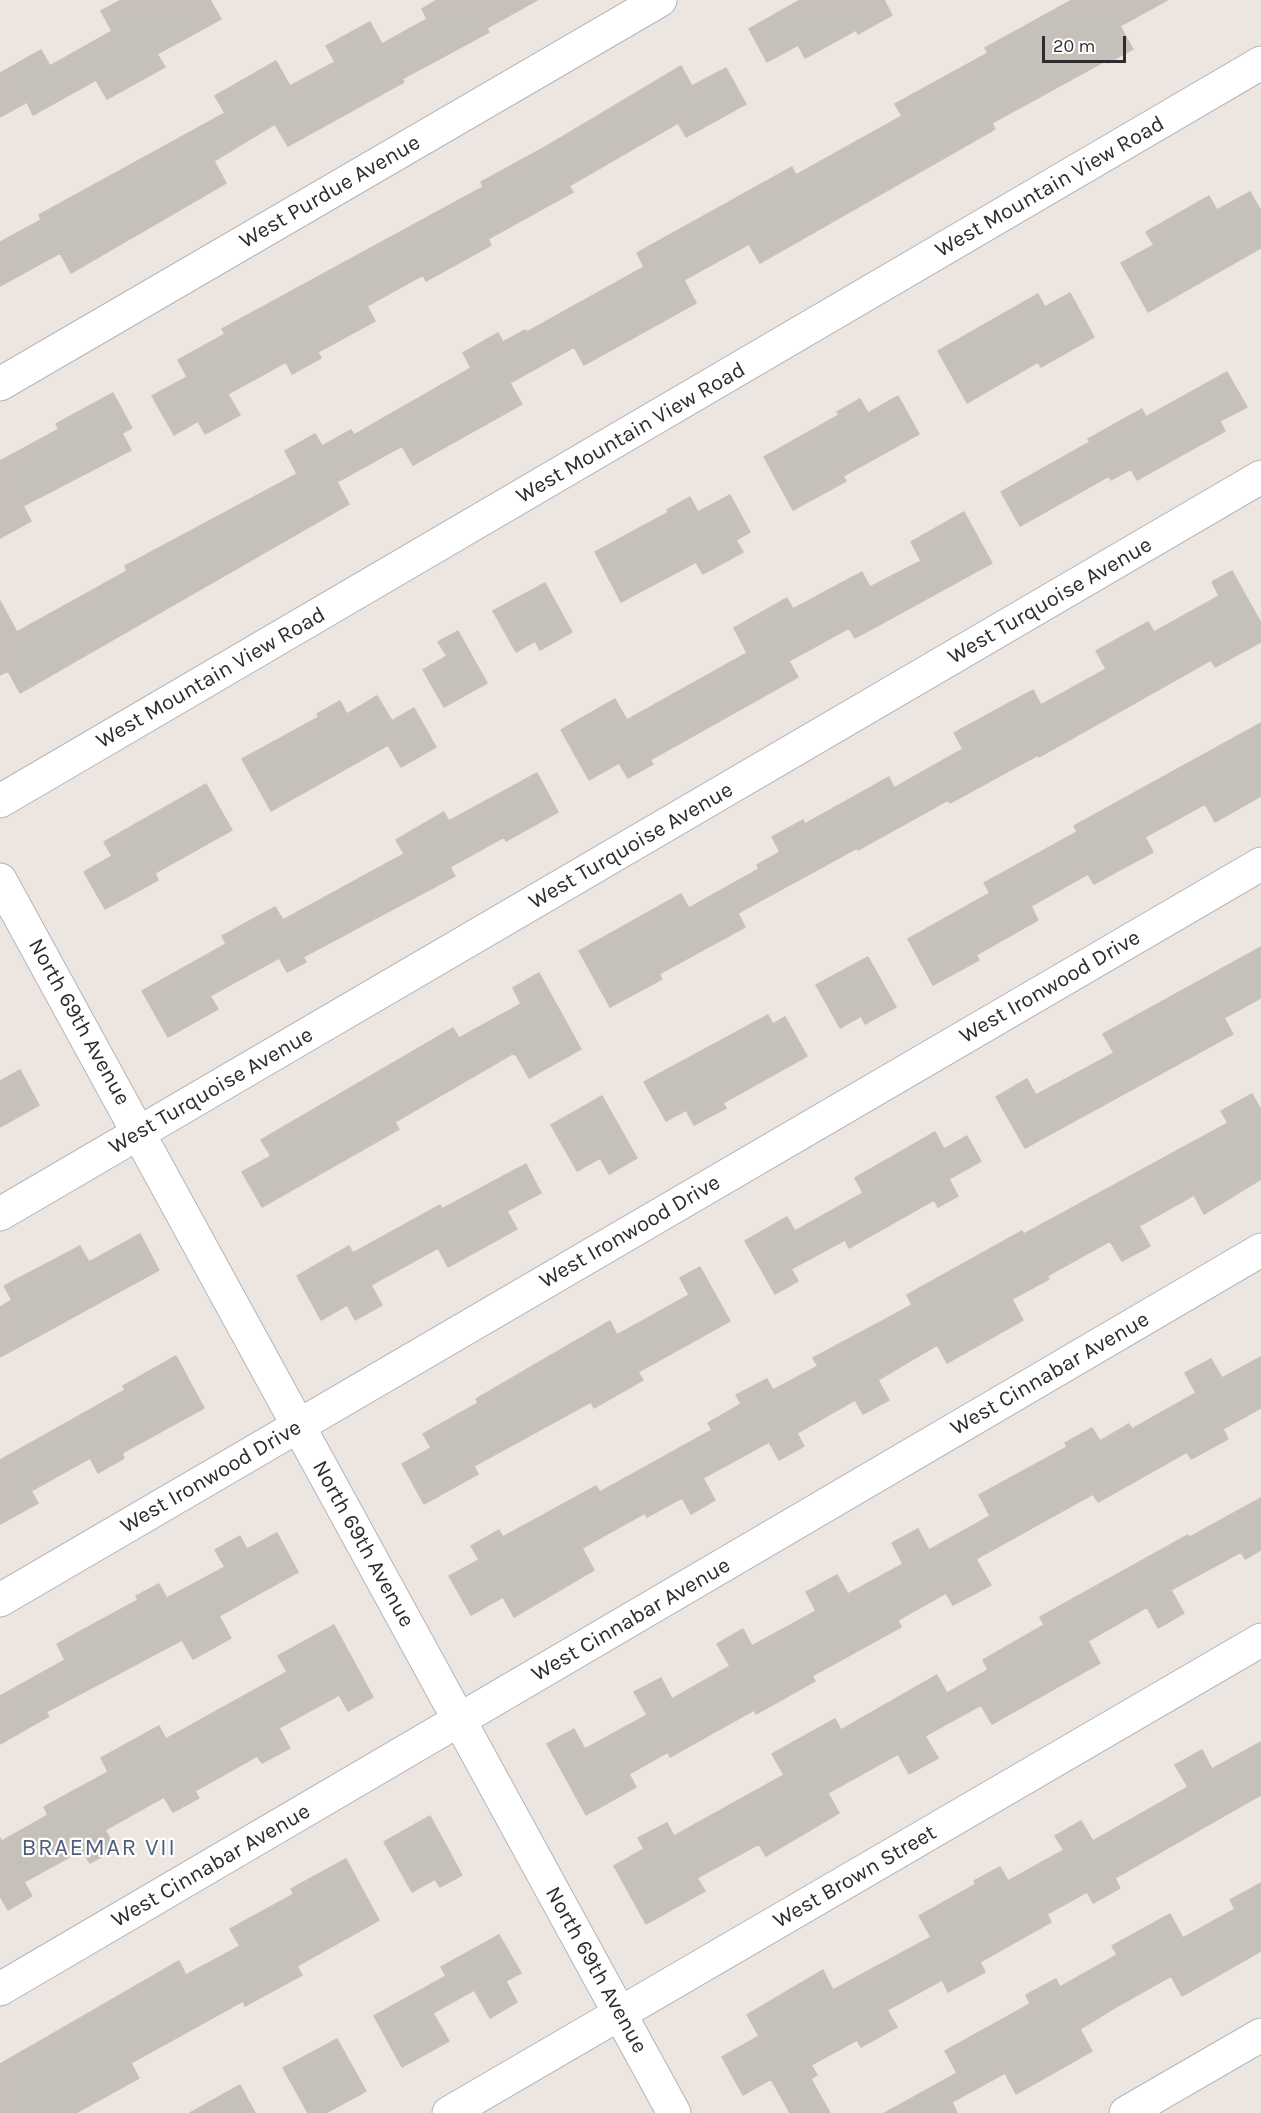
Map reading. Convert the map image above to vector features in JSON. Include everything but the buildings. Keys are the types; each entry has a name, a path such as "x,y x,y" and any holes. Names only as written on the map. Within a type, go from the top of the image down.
{"street":[{"name":"West Purdue Avenue","path":"0,384 660,0"},
{"name":"West Mountain View Road","path":"0,801 1261,63"},
{"name":"West Turquoise Avenue","path":"0,1214 1261,477"},
{"name":"West Ironwood Drive","path":"0,1600 1261,864"},
{"name":"North 69th Avenue","path":"0,880 140,1132 674,2113"},
{"name":"West Cinnabar Avenue","path":"0,1989 1261,1250"},
{"name":"West Brown Street","path":"449,2113 1261,1640"},
{"path":"1126,2113 1261,2035"}],"district":[{"name":"BRAEMAR VII","path":"99,1848"}]}
